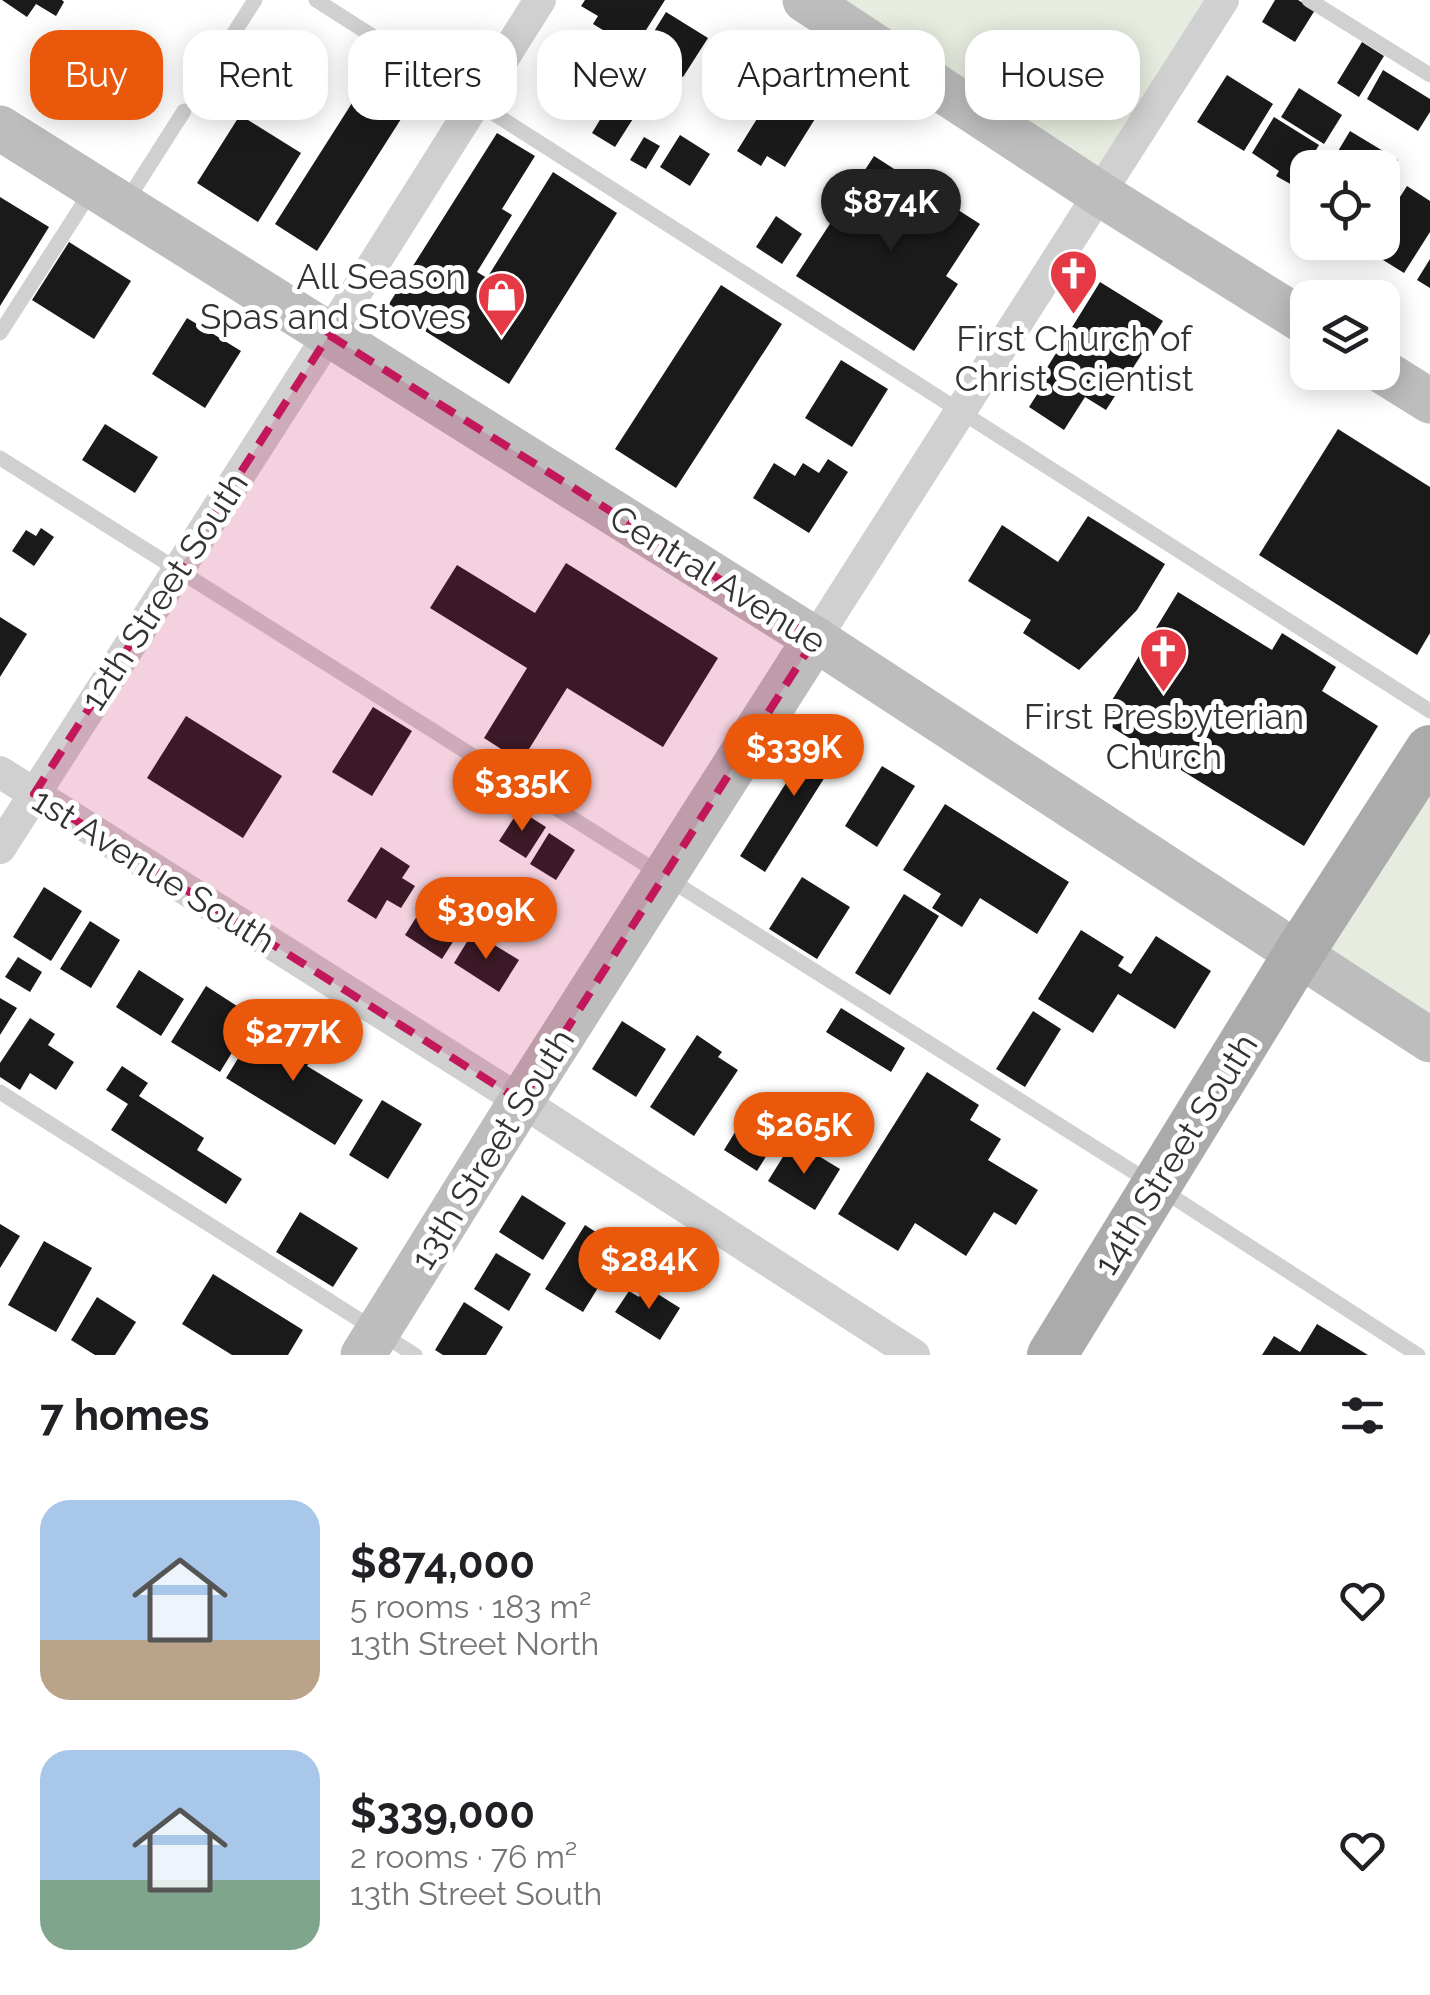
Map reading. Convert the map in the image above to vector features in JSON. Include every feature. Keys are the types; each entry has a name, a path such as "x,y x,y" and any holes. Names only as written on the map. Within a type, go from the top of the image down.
{"main road":[{"name":"14th Street South","path":"1052,1355 1299,953 1430,750"}],"street":[{"name":"12th Street South","path":"517,37 540,0"},
{"path":"805,0 1100,194 1290,313"},
{"path":"815,639 1223,0"},
{"name":"12th Street South","path":"0,848 465,120"},
{"name":"Central Avenue","path":"0,128 815,639 1430,1040"},
{"path":"1400,382 1430,401"},
{"name":"13th Street South","path":"385,1347 520,1101 815,639"},
{"name":"1st Avenue South","path":"0,772 914,1355"}],"lane":[{"path":"0,333 109,196 189,104 255,0"},
{"path":"316,0 363,30"},
{"path":"1309,0 1430,75"},
{"path":"504,120 1430,710"},
{"path":"0,458 1418,1355"},
{"path":"0,1092 385,1347"}],"highlighted area":[{"path":"329,335 815,639 521,1101 34,794"}],"shaded area":[{"path":"805,0 1223,0 1100,194 987,120 1140,120 1140,30 965,30 965,105 945,92 945,30 851,30"},
{"path":"1430,747 1430,1038 1299,953"}],"building":[{"path":"2,0 64,2 56,16 36,4 27,17"},
{"path":"585,0 665,0 646,30 603,30 593,24 598,16 581,6"},
{"path":"1275,0 1298,0 1315,10 1295,42 1262,22"},
{"path":"666,12 702,34 702,47 683,77 682,30 655,30"},
{"path":"1362,42 1384,56 1359,97 1337,83"},
{"path":"1383,70 1430,99 1430,112 1418,131 1367,99"},
{"path":"1227,75 1273,104 1244,151 1197,122"},
{"path":"1299,88 1342,115 1324,144 1281,117"},
{"path":"348,109 348,120 400,120 317,251 275,224"},
{"path":"1274,117 1319,145 1316,150 1290,150 1290,184 1276,176 1279,171 1252,153"},
{"path":"237,120 248,120 301,153 258,222 197,183"},
{"path":"600,120 632,120 615,147 592,133"},
{"path":"756,120 814,120 785,167 767,156 761,166 737,151"},
{"path":"1350,131 1381,150 1339,150"},
{"path":"497,133 535,156 502,209 512,215 477,272 487,278 553,172 617,213 509,384 387,307"},
{"path":"680,135 710,154 690,186 660,167"},
{"path":"644,137 660,146 646,169 630,160"},
{"path":"874,156 980,224 946,276 958,284 914,351 796,276"},
{"path":"1407,186 1430,201 1430,232 1404,273 1383,260 1400,260 1400,197"},
{"path":"0,197 49,227 0,306"},
{"path":"776,216 802,234 782,264 756,247"},
{"path":"69,242 131,281 94,339 32,300"},
{"path":"1430,259 1430,288 1417,280"},
{"path":"1100,282 1163,321 1106,410 1085,397 1064,430 1029,407 1050,374 1045,371"},
{"path":"721,285 782,324 676,488 615,449"},
{"path":"187,318 241,351 205,408 152,374"},
{"path":"841,360 888,389 852,447 805,418"},
{"path":"105,424 158,457 135,493 82,460"},
{"path":"1338,429 1430,487 1430,633 1417,655 1259,555"},
{"path":"828,459 848,472 809,533 753,498 774,463 795,476 803,463 819,473"},
{"path":"1088,516 1165,564 1137,610 1079,670 1023,633 1031,620 968,581 1002,525 1058,562"},
{"path":"41,528 54,537 34,566 12,551 26,530 36,536"},
{"path":"566,563 718,658 663,747 567,688 521,762 484,738 527,668 430,608 457,565 535,613"},
{"path":"1178,592 1272,650 1282,633 1336,667 1322,691 1378,726 1304,846 1100,720"},
{"path":"0,617 27,634 0,677"},
{"path":"373,707 412,731 372,796 332,772"},
{"path":"186,716 282,776 243,838 147,778"},
{"path":"822,726 847,742 765,872 740,856"},
{"path":"882,766 915,786 877,847 845,826"},
{"path":"945,804 1069,882 1037,934 980,898 962,927 932,908 941,894 903,870"},
{"path":"519,810 546,827 526,858 499,841"},
{"path":"549,833 575,850 556,880 530,864"},
{"path":"381,847 410,866 402,878 415,886 401,908 387,900 376,919 347,901"},
{"path":"802,877 850,907 817,959 769,929"},
{"path":"440,880 477,904 442,959 405,935"},
{"path":"44,887 82,911 51,961 13,937"},
{"path":"904,894 939,916 890,995 855,973"},
{"path":"90,921 120,940 91,988 60,969"},
{"path":"1081,930 1124,957 1118,966 1131,974 1156,936 1211,971 1175,1029 1118,994 1093,1033 1038,999"},
{"path":"473,932 519,960 499,992 454,963"},
{"path":"18,957 42,972 30,992 5,977"},
{"path":"139,970 184,999 161,1036 116,1007"},
{"path":"206,986 254,1017 220,1072 171,1042"},
{"path":"0,998 17,1008 0,1035"},
{"path":"841,1008 905,1048 891,1072 826,1032"},
{"path":"1033,1011 1061,1029 1025,1087 996,1069"},
{"path":"30,1018 55,1034 48,1045 74,1062 56,1090 30,1073 20,1090 0,1077 0,1063"},
{"path":"261,1021 314,1054 307,1066 363,1100 335,1145 226,1078"},
{"path":"622,1021 666,1049 636,1097 592,1069"},
{"path":"697,1035 722,1052 718,1057 738,1070 694,1136 650,1107"},
{"path":"122,1066 148,1083 139,1096 204,1138 197,1150 242,1179 226,1204 111,1130 128,1104 106,1090"},
{"path":"927,1072 979,1105 970,1120 1001,1139 988,1160 1038,1190 1016,1225 994,1212 966,1256 915,1223 898,1251 838,1214"},
{"path":"382,1100 422,1124 388,1179 349,1155"},
{"path":"753,1103 786,1124 757,1171 724,1150"},
{"path":"789,1147 812,1162 817,1155 840,1169 815,1210 768,1181"},
{"path":"522,1195 566,1223 543,1260 499,1232"},
{"path":"300,1212 358,1248 333,1287 276,1252"},
{"path":"0,1224 20,1236 0,1268"},
{"path":"585,1225 622,1249 583,1312 545,1289"},
{"path":"44,1241 92,1268 56,1332 8,1305"},
{"path":"496,1253 531,1274 509,1311 474,1289"},
{"path":"213,1274 303,1330 288,1355 232,1355 182,1324"},
{"path":"645,1286 680,1308 660,1340 615,1312 629,1291 639,1297"},
{"path":"97,1297 136,1322 115,1355 95,1355 71,1340"},
{"path":"464,1302 503,1327 486,1355 443,1355 435,1350"},
{"path":"1317,1324 1368,1355 1262,1355 1274,1336 1300,1352"}],"place":[{"name":"First Church of Christ Scientist","path":"1074,316"},
{"name":"All Season Spas and Stoves","path":"501,338"},
{"name":"First Presbyterian Church","path":"1164,694"}]}
